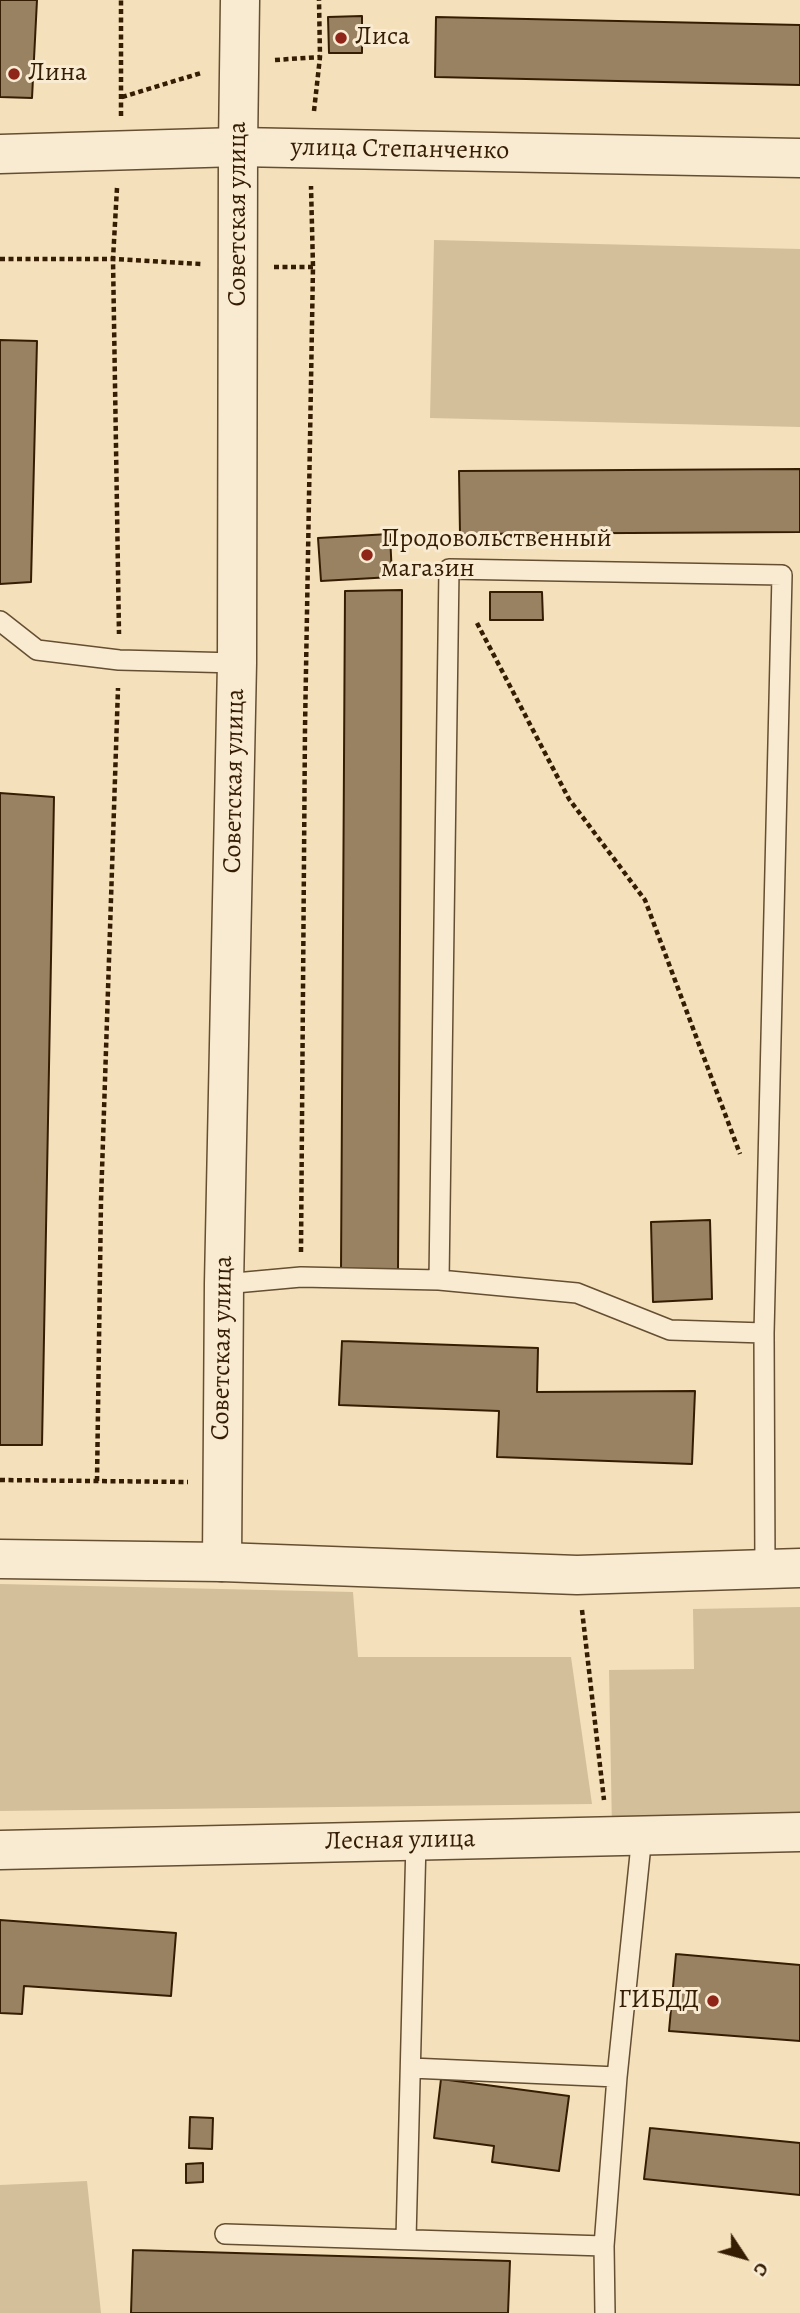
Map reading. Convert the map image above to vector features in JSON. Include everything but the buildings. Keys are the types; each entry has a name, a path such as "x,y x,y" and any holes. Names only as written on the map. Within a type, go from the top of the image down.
{"street":[{"name":"Советская улица","path":"222,1562 220,1482 237,663 240,0"},
{"name":"улица Степанченко","path":"0,154 238,147 800,159"},
{"path":"0,1559 222,1562 578,1575 782,1568"},
{"name":"Лесная улица","path":"0,1850 800,1832"}],"lane":[{"path":"439,1280 449,569 782,575 764,1334 782,1568"},
{"path":"0,621 37,650 119,660 237,663"},
{"path":"224,1284 301,1277 439,1280 577,1293 670,1330 764,1334"},
{"path":"606,2313 604,2246 617,2077 625,1836"},
{"path":"406,2239 416,1840"},
{"path":"411,2068 617,2077"},
{"path":"225,2234 604,2246"}],"path":[{"path":"97,1481 101,1201 119,660 113,259 122,97 121,0"},
{"path":"301,1277 305,727 313,267 310,148 320,57 318,0"},
{"path":"0,259 113,259"},
{"path":"449,569 569,799 645,900 741,1158"},
{"path":"0,1480 220,1482"},
{"path":"578,1575 625,1836"}],"shaded area":[{"path":"434,240 800,249 800,427 430,418"},
{"path":"0,1584 353,1592 358,1657 571,1657 592,1804 0,1811"},
{"path":"800,1607 800,1826 612,1829 609,1670 694,1669 693,1609"},
{"path":"87,2181 101,2313 0,2313 0,2185"}],"place":[{"name":"Лиса","path":"341,38"},
{"name":"Лина","path":"14,74"},
{"name":"Продовольственный магазин","path":"367,555"},
{"name":"ГИБДД","path":"713,2001"}]}
